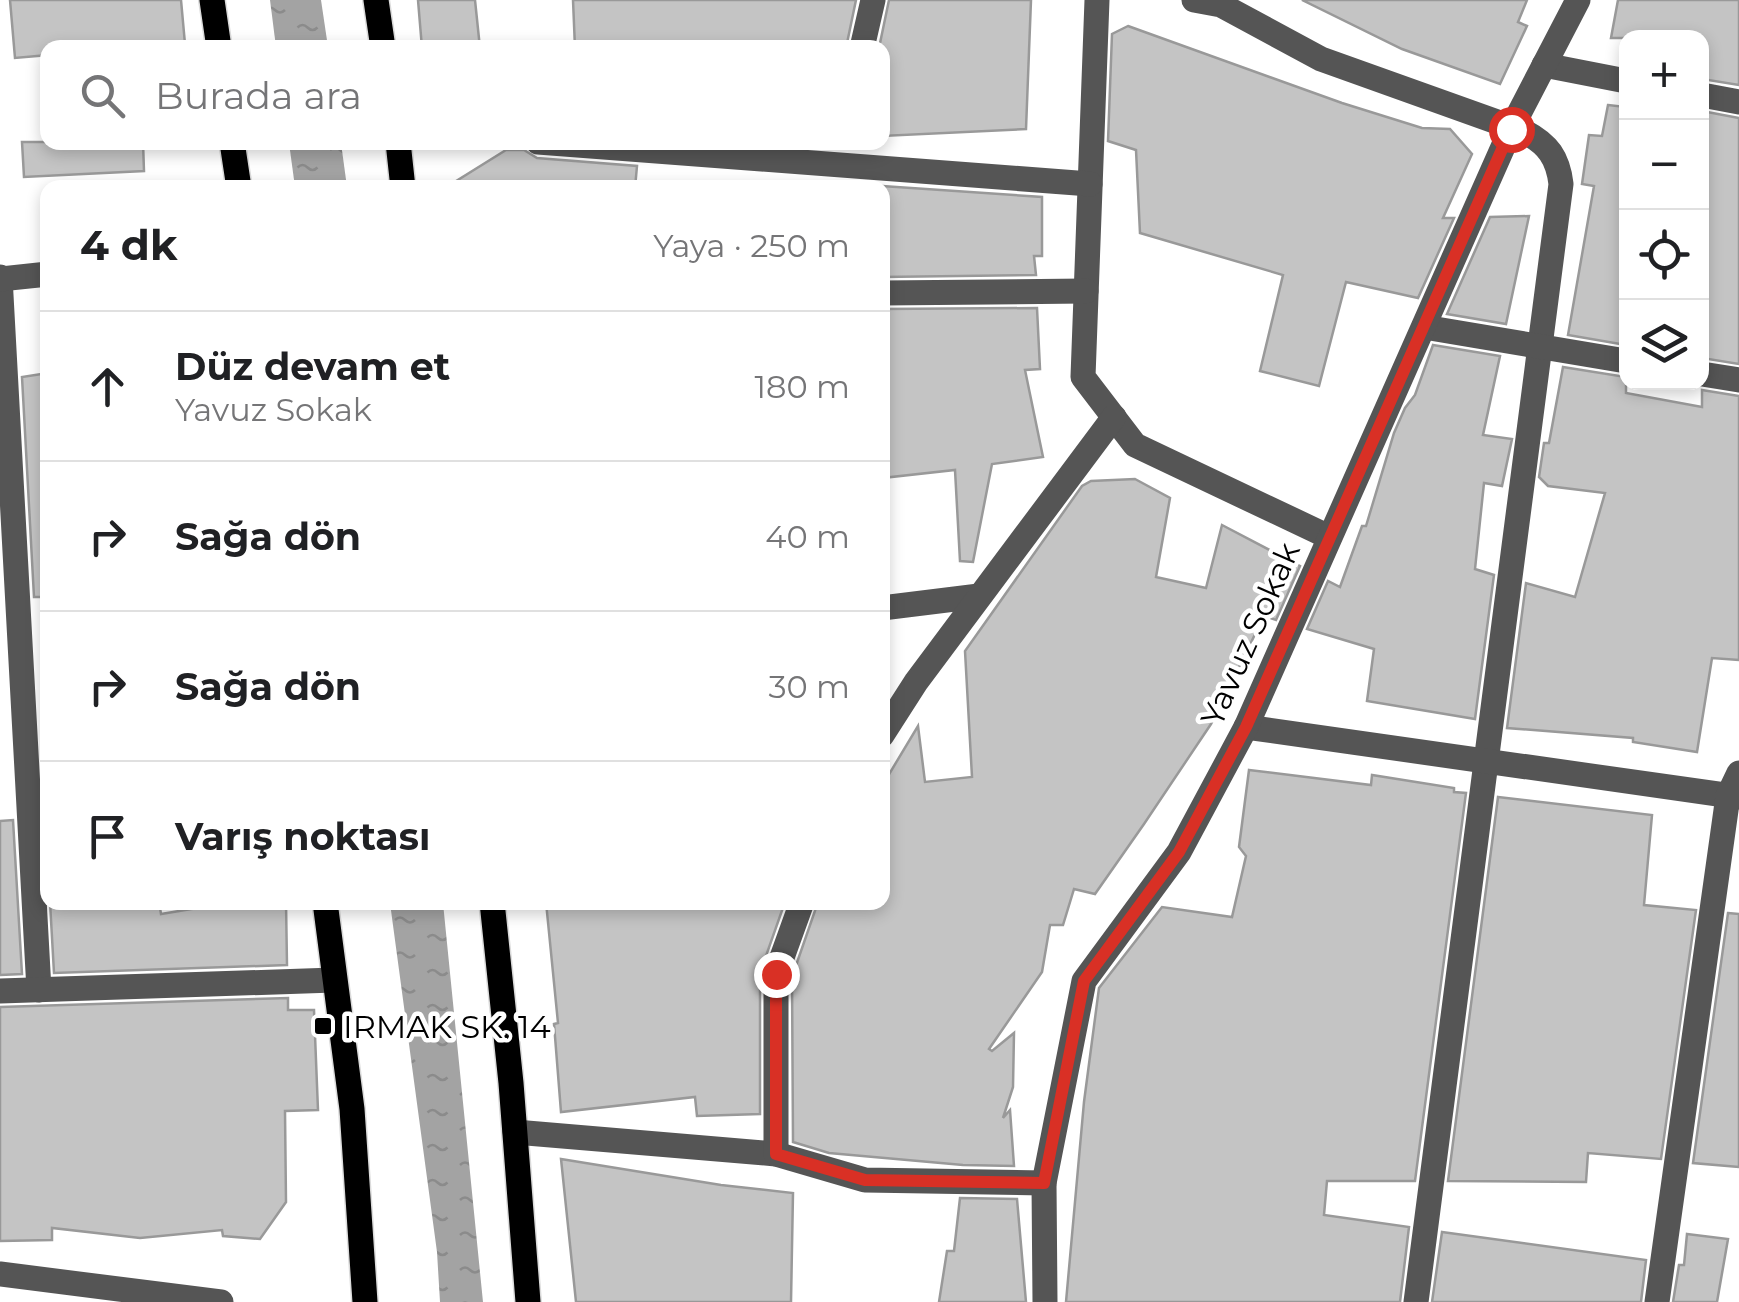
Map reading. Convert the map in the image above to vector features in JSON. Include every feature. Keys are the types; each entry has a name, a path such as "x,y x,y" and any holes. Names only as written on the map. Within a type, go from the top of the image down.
{"main road":[{"path":"212,0 218,40"},
{"path":"376,0 383,40"},
{"path":"233,150 237,180"},
{"path":"399,150 402,180"},
{"path":"326,910 352,1109 364,1302"},
{"path":"493,910 528,1302"}],"street":[{"path":"864,40 873,0"},
{"path":"1098,0 1083,376 1136,444 1329,537"},
{"path":"1194,0 1221,5 1321,58 1538,138 1558,165 1561,184 1542,347 1416,1302"},
{"name":"Yavuz Sokak","path":"1045,1302 1044,1183 1084,981 1179,852 1246,727 1511,129 1578,0"},
{"path":"1544,65 1619,79"},
{"path":"1709,96 1739,102"},
{"path":"755,150 837,153 1090,184"},
{"path":"39,990 0,279 40,275"},
{"path":"890,293 1086,291"},
{"path":"1424,327 1619,360"},
{"path":"1709,375 1739,380"},
{"path":"890,723 1114,417"},
{"path":"890,607 980,596"},
{"path":"1246,727 1486,761 1735,788 1657,1302"},
{"path":"776,1154 776,974 799,910"},
{"path":"0,991 334,980"},
{"path":"515,1132 776,1154 865,1180 1044,1183"},
{"path":"0,1274 221,1302"}],"water":[{"path":"270,0 321,0 327,40 275,40"},
{"path":"290,150 342,150 346,180 294,180"},
{"path":"391,910 444,910 483,1302 440,1302 437,1252"}],"building":[{"path":"10,0 181,0 185,40 40,40 40,56 15,58"},
{"path":"418,0 475,0 479,40 421,40"},
{"path":"573,0 856,0 848,40 575,40"},
{"path":"889,0 1031,0 1026,129 890,136 890,40 881,40"},
{"path":"1302,0 1527,0 1518,22 1527,26 1500,84 1402,49"},
{"path":"1618,0 1739,0 1739,85 1709,80 1709,30 1619,30 1619,38 1611,38"},
{"path":"1128,26 1342,103 1422,128 1450,129 1472,154 1443,218 1454,218 1418,298 1346,282 1319,386 1260,371 1283,275 1140,233 1136,150 1108,141 1112,34"},
{"path":"1608,105 1619,106 1619,344 1568,335 1594,186 1582,184 1589,135 1602,136"},
{"path":"1709,112 1739,118 1739,364 1709,359"},
{"path":"22,142 40,142 40,150 143,150 144,171 24,177"},
{"path":"506,150 524,150 537,158 637,166 636,180 458,180"},
{"path":"890,187 1042,197 1042,256 1034,256 1036,275 890,277"},
{"path":"1529,216 1506,324 1447,314 1490,217"},
{"path":"1037,308 1040,369 1025,370 1043,457 992,464 973,562 960,561 955,470 890,477 890,309"},
{"path":"1433,345 1500,356 1483,435 1512,439 1502,486 1484,483 1475,569 1494,575 1475,719 1367,701 1374,649 1307,629 1328,581 1340,587 1362,526 1366,526 1394,433 1415,395"},
{"path":"1563,367 1619,376 1619,390 1626,393 1702,407 1702,390 1739,396 1739,660 1712,658 1697,752 1633,742 1633,738 1507,728 1526,583 1575,597 1605,493 1548,486 1539,477 1544,443 1549,443"},
{"path":"40,374 40,597 34,597 22,377"},
{"path":"1135,479 1170,498 1156,577 1206,588 1222,525 1300,566 1276,620 1264,616 1211,724 1095,894 1074,889 1063,925 1050,925 1042,972 989,1049 992,1051 1014,1033 1013,1087 1003,1118 1010,1110 1014,1166 829,1153 793,1142 792,977 815,910 890,910 890,773 918,726 925,782 972,777 965,651 1082,486 1091,481"},
{"path":"1249,770 1371,785 1372,775 1466,793 1415,1181 1327,1181 1324,1215 1409,1227 1400,1302 1066,1302 1084,1102 1099,988 1162,907 1232,917 1246,856 1239,847"},
{"path":"1498,797 1652,815 1644,905 1696,910 1661,1159 1588,1153 1586,1182 1448,1181"},
{"path":"13,820 22,974 0,975 0,821"},
{"path":"50,910 160,910 161,914 185,910 286,910 287,965 54,973"},
{"path":"547,910 782,910 760,973 760,1114 697,1116 695,1097 561,1112 554,1024 558,1023"},
{"path":"1728,913 1739,914 1739,1167 1693,1163"},
{"path":"288,998 288,1010 314,1010 318,1110 285,1111 286,1202 260,1239 223,1236 222,1230 140,1238 52,1228 52,1240 0,1241 0,1007"},
{"path":"561,1159 793,1193 791,1302 576,1302"},
{"path":"960,1198 1017,1199 1026,1302 939,1302 947,1251 954,1251"},
{"path":"1442,1232 1646,1260 1641,1302 1432,1302"},
{"path":"1687,1234 1728,1239 1717,1302 1673,1302 1679,1265 1684,1265"}],"place":[{"name":"IRMAK SK. 14","path":"323,1026"}],"route":[{"path":"776,974 776,1154 865,1180 1044,1183 1084,981 1179,852 1246,727 1511,129"}]}
